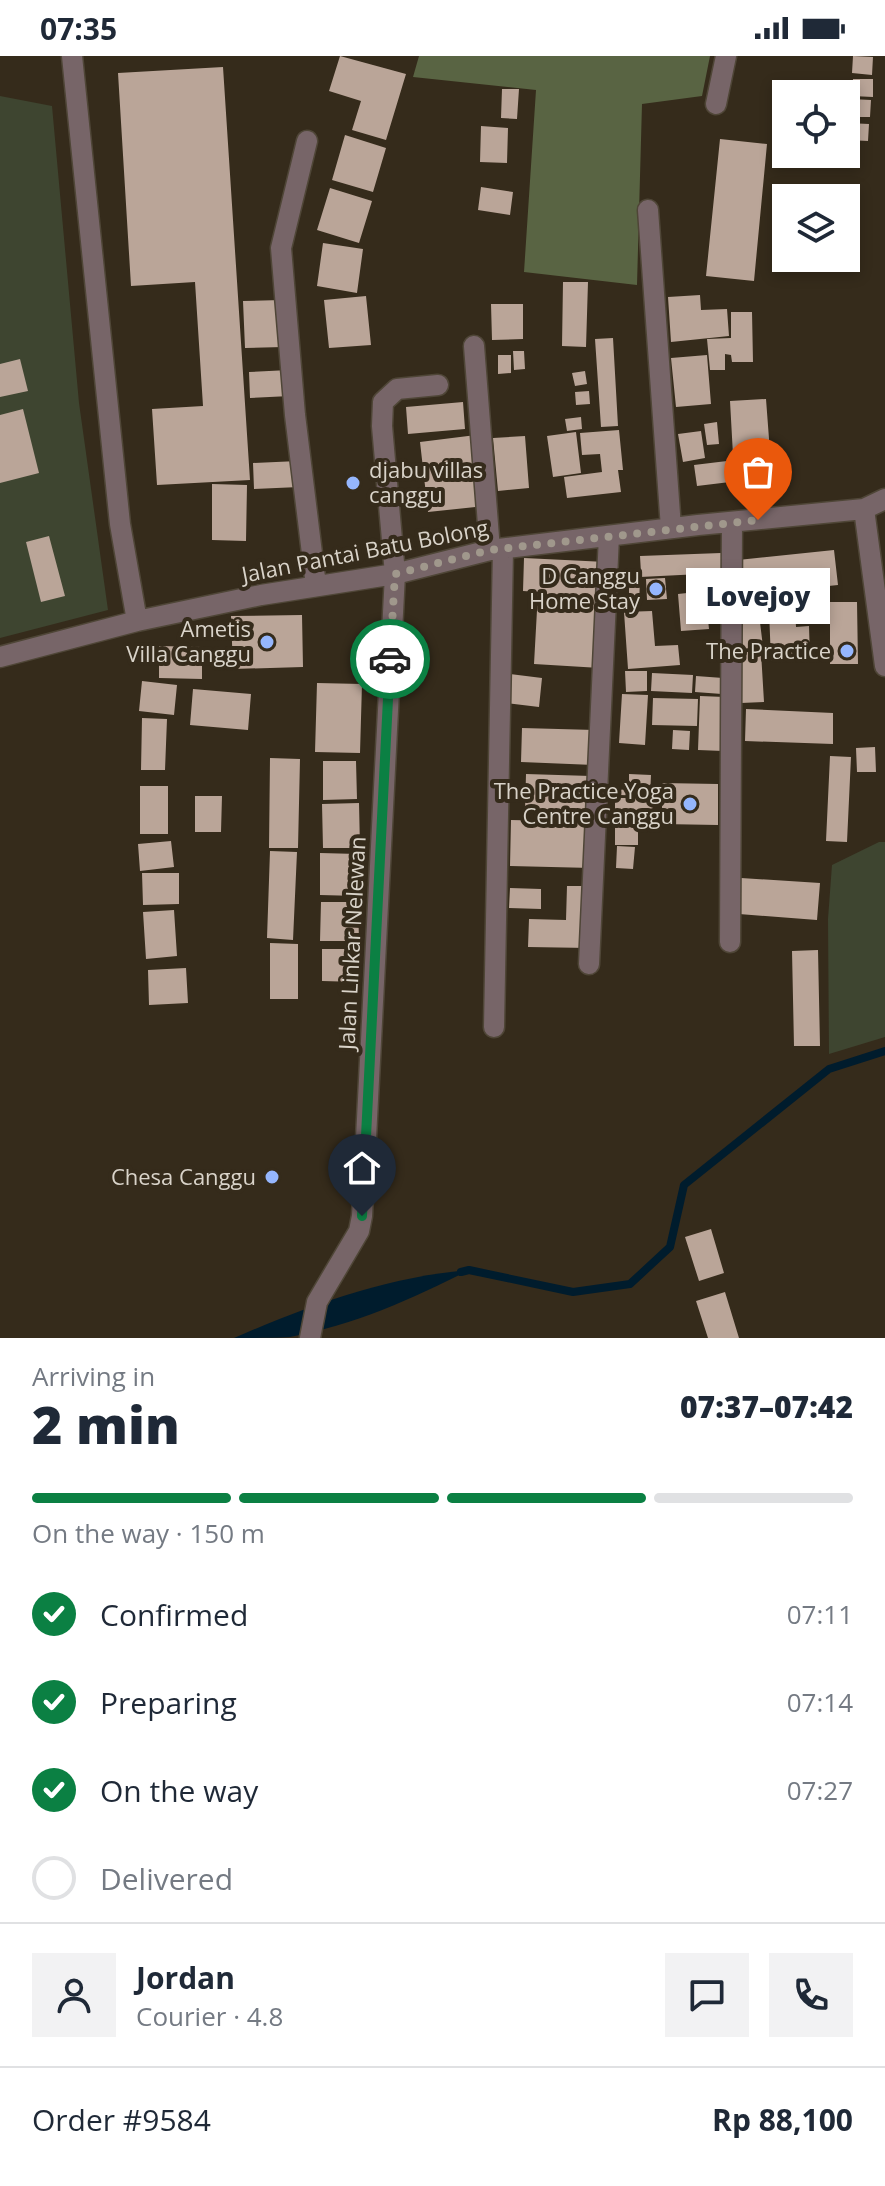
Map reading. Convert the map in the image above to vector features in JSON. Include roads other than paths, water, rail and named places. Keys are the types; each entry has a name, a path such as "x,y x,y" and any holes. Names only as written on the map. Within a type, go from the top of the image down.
{"street":[{"path":"72,56 118,509 137,621"},
{"path":"716,104 726,56"},
{"path":"307,141 281,248 295,415 316,586"},
{"path":"648,210 671,528"},
{"path":"474,346 496,550 494,1027"},
{"name":"Jalan Linkar Nelewan","path":"310,1338 317,1302 359,1231 362,1216 395,574 382,426 383,402 397,389 438,385"},
{"name":"Jalan Pantai Batu Bolong","path":"0,657 137,621 395,574 496,550 671,528 864,509 885,499"},
{"path":"864,509 885,666"},
{"path":"730,942 732,523"},
{"path":"589,964 609,536"}],"water":[{"path":"469,1270 404,1301 337,1326 290,1337 234,1338 349,1294 408,1279"}],"waterway":[{"path":"461,1272 469,1270 573,1292 630,1284 670,1247 684,1185 829,1069 885,1051"}],"place":[{"name":"djabu villas canggu","path":"353,483"},
{"name":"Lovejoy","path":"758,520"},
{"name":"D Canggu Home Stay","path":"656,589"},
{"name":"Ametis Villa Canggu","path":"267,642"},
{"name":"The Practice","path":"847,651"},
{"name":"The Practice Yoga Centre Canggu","path":"690,804"},
{"name":"Chesa Canggu","path":"272,1177"}]}
